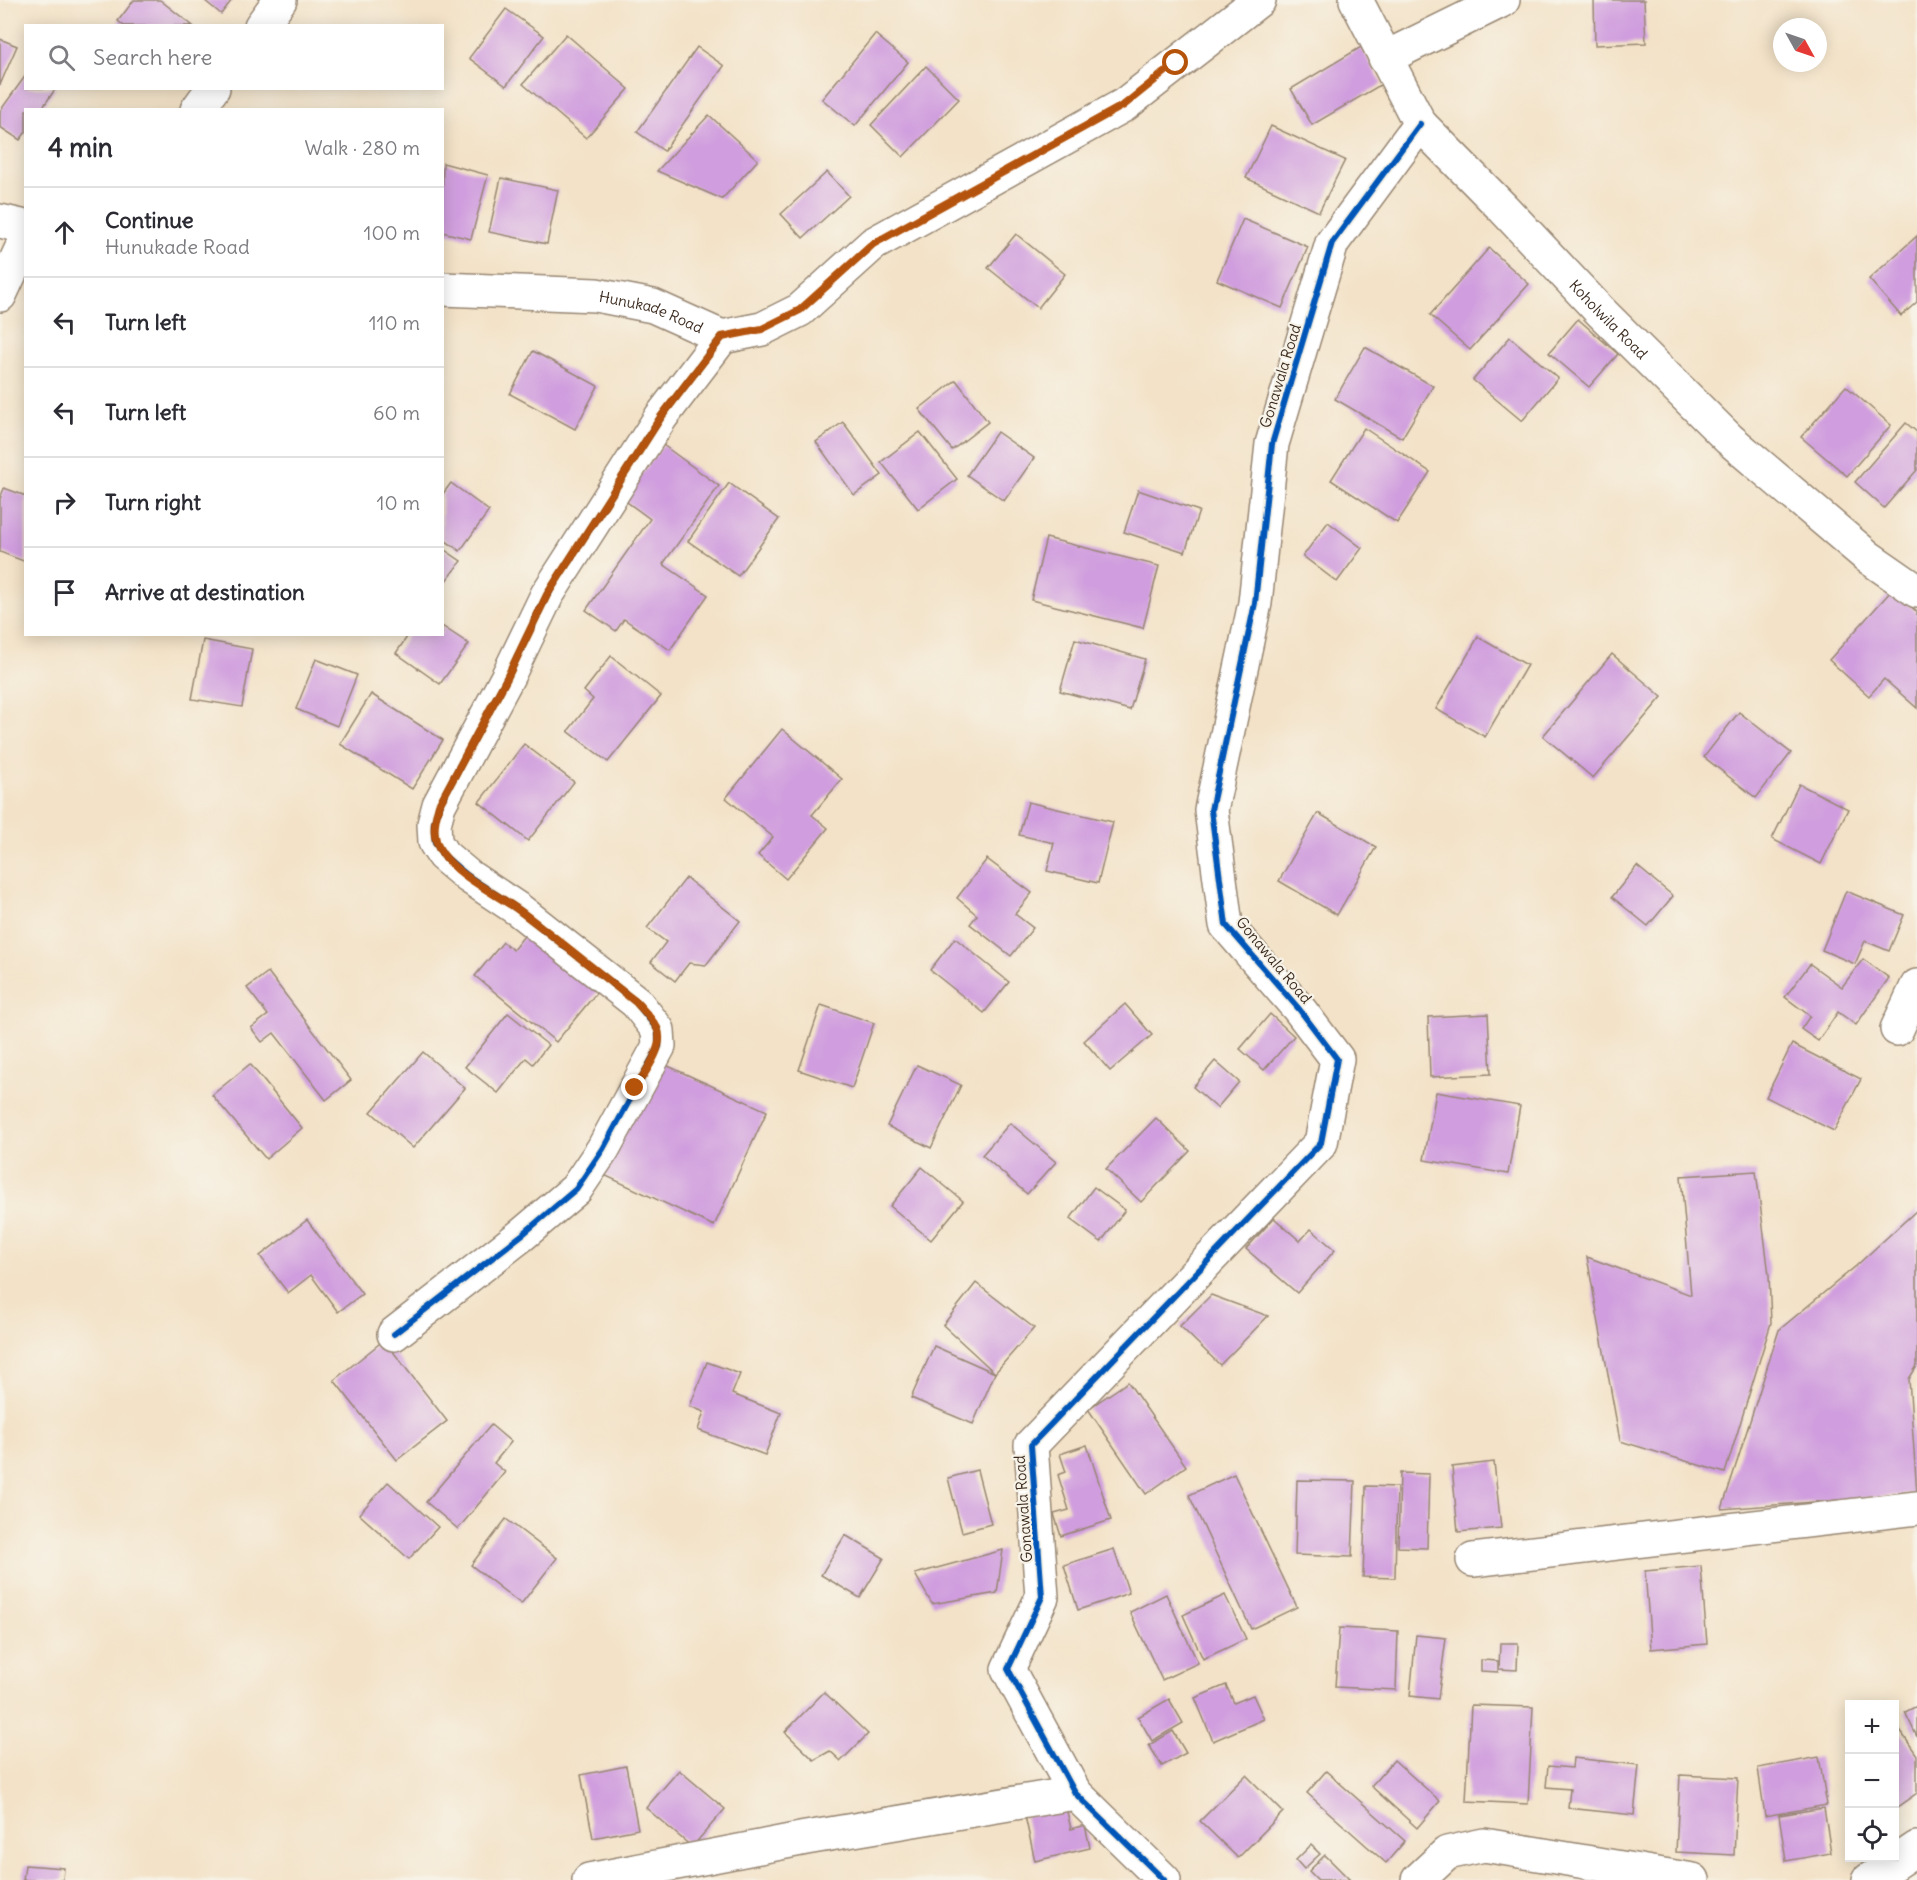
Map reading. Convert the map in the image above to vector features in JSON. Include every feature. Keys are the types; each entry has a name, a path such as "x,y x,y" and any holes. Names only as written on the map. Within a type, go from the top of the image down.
{"street":[{"path":"262,24 280,0"},
{"name":"Hunukade Road","path":"444,289 596,295 653,306 722,337 762,329 800,310 873,244 1124,105 1259,0"},
{"name":"Koholwila Road","path":"1356,0 1420,124 1503,208 1599,311 1729,439 1868,557 1917,591"},
{"path":"1385,58 1503,0"},
{"path":"198,108 212,90"},
{"name":"Gonawala Road","path":"1164,1880 1075,1793 1008,1669 1042,1597 1030,1445 1321,1143 1337,1059 1299,1009 1226,925 1211,810 1255,603 1272,444 1332,243 1420,124"},
{"path":"0,220 24,226"},
{"path":"0,295 24,243"},
{"path":"394,1334 576,1190 603,1149 659,1046 658,1030 636,1002 519,910 468,876 443,855 435,842 434,824 439,805 507,678 547,595 661,417 722,337"},
{"path":"1897,1029 1917,986"},
{"path":"1473,1560 1917,1508"},
{"path":"589,1880 806,1838 1075,1793"},
{"path":"1418,1880 1447,1853 1484,1845 1693,1880"},
{"path":"1869,1880 1917,1848"}],"building":[{"path":"134,0 160,0 190,24 122,24 118,21"},
{"path":"204,0 232,0 221,14"},
{"path":"1594,0 1644,0 1646,43 1595,45"},
{"path":"506,9 544,36 506,86 469,58"},
{"path":"566,34 629,89 586,138 523,84"},
{"path":"875,34 908,62 855,126 822,99"},
{"path":"0,39 17,46 0,85"},
{"path":"697,47 724,66 664,151 637,132"},
{"path":"1361,47 1382,84 1312,125 1291,89"},
{"path":"926,66 959,99 903,157 871,125"},
{"path":"24,78 24,90 55,90 42,108 24,108 24,135 20,140 0,127 0,111"},
{"path":"709,115 758,160 722,199 657,171"},
{"path":"1271,126 1345,160 1319,212 1246,178"},
{"path":"444,163 488,175 471,239 444,232"},
{"path":"827,172 849,196 803,238 781,214"},
{"path":"501,178 558,190 547,244 489,232"},
{"path":"1243,219 1308,247 1282,308 1217,280"},
{"path":"1016,234 1065,274 1038,308 988,268"},
{"path":"1917,236 1917,302 1901,316 1869,279"},
{"path":"1489,248 1529,284 1470,350 1430,315"},
{"path":"1578,319 1618,354 1589,387 1549,353"},
{"path":"1510,337 1558,378 1522,421 1473,380"},
{"path":"1365,347 1433,386 1402,438 1335,399"},
{"path":"533,351 598,386 575,429 510,394"},
{"path":"956,380 988,422 952,450 919,409"},
{"path":"1846,386 1891,425 1847,476 1801,437"},
{"path":"843,422 882,475 854,495 816,442"},
{"path":"1906,423 1917,432 1917,470 1884,508 1855,482"},
{"path":"1364,428 1430,472 1397,523 1331,480"},
{"path":"920,432 957,479 918,509 881,462"},
{"path":"997,432 1034,458 1004,501 967,475"},
{"path":"663,445 719,486 663,564 708,595 670,650 624,619 616,631 586,610 650,519 623,499"},
{"path":"451,483 489,511 460,551 444,539 444,492"},
{"path":"729,483 779,519 738,576 688,541"},
{"path":"4,488 24,495 24,561 0,552 0,499"},
{"path":"1138,490 1199,511 1185,552 1124,532"},
{"path":"1328,522 1362,548 1337,582 1303,556"},
{"path":"1046,538 1159,566 1143,628 1031,600"},
{"path":"444,549 461,561 444,583"},
{"path":"1892,590 1917,612 1917,708 1884,679 1869,696 1829,660"},
{"path":"444,627 469,644 440,684 396,653 408,636 444,636"},
{"path":"1478,637 1527,665 1485,737 1436,709"},
{"path":"1075,639 1145,659 1130,710 1060,691"},
{"path":"203,640 252,649 242,707 192,699"},
{"path":"1612,654 1662,697 1593,778 1543,736"},
{"path":"611,656 661,696 608,762 568,731 593,699 584,691"},
{"path":"316,659 357,675 337,726 296,709"},
{"path":"371,694 443,740 412,789 340,744"},
{"path":"1739,712 1791,753 1756,798 1704,757"},
{"path":"782,729 842,779 812,815 828,828 786,879 758,855 773,837 726,798"},
{"path":"524,744 574,782 528,841 479,802"},
{"path":"1799,784 1848,809 1821,864 1772,839"},
{"path":"1028,802 1113,822 1098,883 1047,871 1054,843 1019,835"},
{"path":"1318,813 1376,847 1337,915 1279,881"},
{"path":"987,859 1032,893 1015,914 1033,928 1011,956 970,924 977,915 957,898"},
{"path":"1637,866 1673,896 1648,926 1612,897"},
{"path":"686,878 740,921 706,965 689,963 675,981 651,962 666,942 647,928"},
{"path":"1846,891 1904,915 1889,951 1865,941 1855,964 1822,950"},
{"path":"531,927 602,986 556,1042 475,976 503,942 513,950"},
{"path":"955,938 1009,982 984,1013 930,970"},
{"path":"1863,959 1889,978 1856,1025 1838,1012 1818,1041 1801,1029 1810,1016 1785,997 1810,964 1842,987"},
{"path":"268,972 351,1080 326,1100 274,1033 262,1042 251,1028 268,1015 247,988"},
{"path":"1125,1004 1152,1035 1110,1071 1084,1041"},
{"path":"821,1005 874,1023 852,1088 799,1070"},
{"path":"508,1013 548,1045 533,1064 526,1058 498,1093 465,1067"},
{"path":"1270,1014 1294,1036 1264,1070 1240,1049"},
{"path":"1488,1014 1491,1074 1430,1077 1428,1017"},
{"path":"1792,1044 1861,1079 1834,1131 1766,1097"},
{"path":"423,1052 465,1088 413,1148 371,1112"},
{"path":"657,1061 767,1111 714,1226 604,1175"},
{"path":"1215,1061 1239,1082 1217,1108 1193,1087"},
{"path":"250,1064 302,1128 266,1159 212,1095"},
{"path":"917,1065 961,1085 931,1148 887,1126"},
{"path":"1436,1092 1520,1106 1508,1174 1424,1160"},
{"path":"1156,1118 1190,1151 1141,1202 1106,1169"},
{"path":"1010,1123 1056,1162 1027,1194 982,1155"},
{"path":"922,1167 963,1201 931,1240 890,1206"},
{"path":"1756,1171 1769,1275 1771,1323 1725,1473 1620,1441 1587,1257 1691,1295 1681,1176"},
{"path":"1094,1187 1125,1210 1101,1242 1070,1219"},
{"path":"1917,1210 1917,1366 1909,1379 1917,1494 1722,1509 1779,1330 1856,1266"},
{"path":"1274,1218 1300,1241 1311,1229 1335,1250 1297,1293 1246,1249"},
{"path":"307,1220 362,1294 338,1312 311,1275 288,1293 260,1256"},
{"path":"976,1283 1034,1328 995,1373 943,1325"},
{"path":"1211,1295 1268,1316 1220,1365 1180,1326"},
{"path":"384,1340 447,1421 397,1460 334,1380"},
{"path":"934,1346 995,1373 973,1424 911,1398"},
{"path":"707,1362 740,1374 732,1394 781,1413 765,1455 698,1430 704,1412 690,1406"},
{"path":"1128,1382 1186,1466 1146,1494 1088,1409"},
{"path":"491,1425 511,1442 494,1463 505,1472 458,1529 426,1502"},
{"path":"1087,1445 1111,1520 1061,1536 1054,1514 1069,1510 1058,1475 1066,1472 1060,1454"},
{"path":"1494,1462 1501,1528 1458,1532 1452,1467"},
{"path":"977,1470 991,1524 962,1532 948,1478"},
{"path":"1400,1473 1429,1474 1427,1548 1398,1547"},
{"path":"1234,1474 1297,1607 1251,1629 1189,1495"},
{"path":"1297,1480 1355,1481 1352,1557 1295,1555"},
{"path":"388,1482 438,1527 409,1559 359,1514"},
{"path":"1366,1486 1397,1487 1395,1578 1363,1577"},
{"path":"506,1519 557,1558 521,1604 471,1565"},
{"path":"845,1535 884,1558 860,1598 821,1575"},
{"path":"1114,1549 1129,1593 1078,1610 1064,1565"},
{"path":"1003,1550 997,1593 932,1604 915,1574"},
{"path":"1701,1566 1707,1644 1651,1649 1645,1571"},
{"path":"1166,1594 1198,1663 1162,1680 1130,1612"},
{"path":"1225,1595 1246,1639 1203,1659 1183,1615"},
{"path":"1339,1628 1398,1631 1396,1690 1335,1687"},
{"path":"1416,1635 1446,1638 1438,1699 1410,1696"},
{"path":"1500,1643 1518,1643 1517,1670 1499,1669"},
{"path":"1481,1660 1498,1661 1498,1672 1481,1671"},
{"path":"1226,1685 1234,1703 1253,1695 1264,1719 1213,1741 1195,1698"},
{"path":"824,1692 868,1734 841,1761 830,1751 814,1760 785,1732"},
{"path":"1169,1699 1183,1723 1152,1741 1138,1717"},
{"path":"1471,1705 1533,1707 1528,1804 1466,1801"},
{"path":"1917,1706 1917,1737 1905,1712"},
{"path":"1899,1729 1917,1755 1917,1793 1899,1806"},
{"path":"1173,1731 1186,1753 1162,1766 1149,1745"},
{"path":"1819,1757 1827,1805 1765,1816 1758,1768"},
{"path":"1573,1758 1639,1765 1634,1815 1568,1808 1570,1789 1546,1787 1548,1766 1572,1768"},
{"path":"1394,1760 1440,1801 1417,1828 1371,1786"},
{"path":"626,1766 638,1829 593,1838 581,1775"},
{"path":"679,1770 725,1809 692,1847 646,1808"},
{"path":"1326,1771 1405,1841 1386,1863 1307,1793"},
{"path":"1246,1775 1283,1812 1238,1858 1200,1821"},
{"path":"1680,1775 1738,1778 1734,1855 1676,1852"},
{"path":"1066,1807 1071,1829 1085,1825 1090,1848 1035,1861 1025,1816"},
{"path":"1824,1808 1831,1853 1786,1861 1779,1815"},
{"path":"1311,1845 1320,1854 1304,1869 1296,1860"},
{"path":"1325,1855 1350,1880 1318,1880 1309,1871"},
{"path":"25,1865 64,1868 63,1880 23,1880"}],"cycle path":[{"path":"1164,1880 1075,1793 1008,1669 1042,1597 1031,1445 1321,1143 1337,1059 1299,1009 1226,925 1211,810 1255,603 1272,444 1332,243 1420,124"},
{"path":"394,1334 523,1234 576,1189 603,1149 659,1046 658,1030 636,1002 519,910 468,876 443,855 435,842 434,824 439,805 507,678 547,595 661,417 722,337"}],"route":[{"path":"635,1088 659,1046 658,1030 645,1013 636,1002 519,910 468,876 443,855 435,842 434,824 439,805 507,678 547,595 661,417 722,337 762,329 800,310 873,244 1124,105 1176,63"}]}
